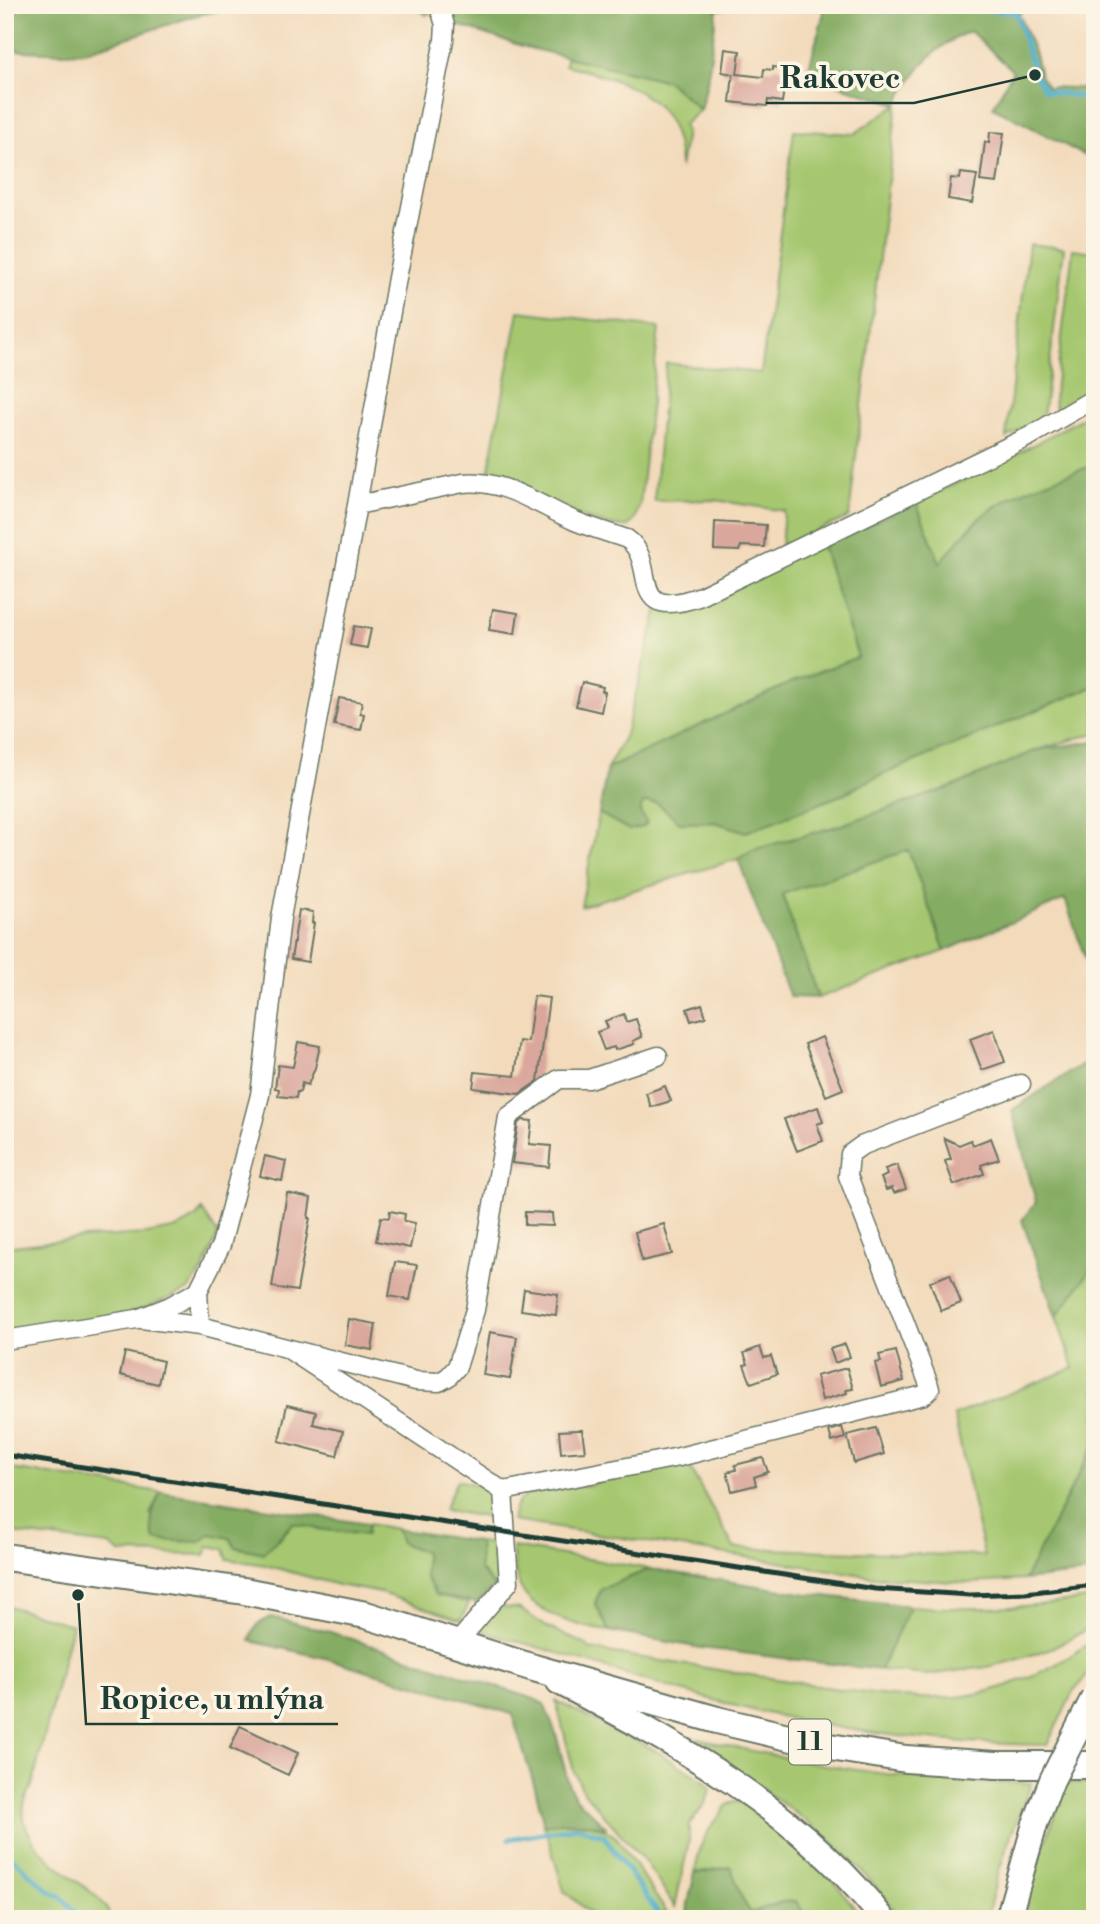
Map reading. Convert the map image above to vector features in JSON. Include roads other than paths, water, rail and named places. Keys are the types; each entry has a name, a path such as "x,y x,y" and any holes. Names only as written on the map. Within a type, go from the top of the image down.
{"main road":[{"name":"11","path":"5,1557 244,1591 366,1615 534,1668 717,1720 830,1747 905,1759 996,1765 1095,1765"},
{"path":"534,1668 659,1735 773,1811 820,1851 866,1897 883,1919"},
{"path":"1009,1914 1035,1824 1056,1770 1095,1697"}],"street":[{"path":"200,1326 198,1291 221,1245 260,1095 281,918 358,505 397,278 444,40 445,25 439,5"},
{"path":"358,505 463,483 503,486 575,521 627,539 634,544 640,556 647,588 653,596 661,602 681,603 714,590 1030,436 1095,398"},
{"path":"137,1319 200,1326 416,1381 439,1382 457,1367 475,1310 508,1117 559,1079 589,1079 658,1056"},
{"path":"288,1349 503,1491 679,1457 925,1395 930,1389 928,1382 848,1176 850,1154 861,1146 1021,1084"},
{"path":"5,1340 137,1319 198,1291"},
{"path":"457,1643 509,1582 503,1491"}],"waterway":[{"path":"873,5 883,11 947,6 1016,13"},
{"path":"1016,13 1035,75 1046,91 1095,99"},
{"path":"509,1839 577,1827 603,1835 662,1919"},
{"path":"5,1851 49,1891 60,1896 82,1919"}],"railway":[{"path":"5,1455 875,1589 970,1595 1025,1593 1095,1585"}],"place":[{"name":"Rakovec","path":"1035,75"},
{"name":"Ropice, u mlýna","path":"78,1595"}]}
